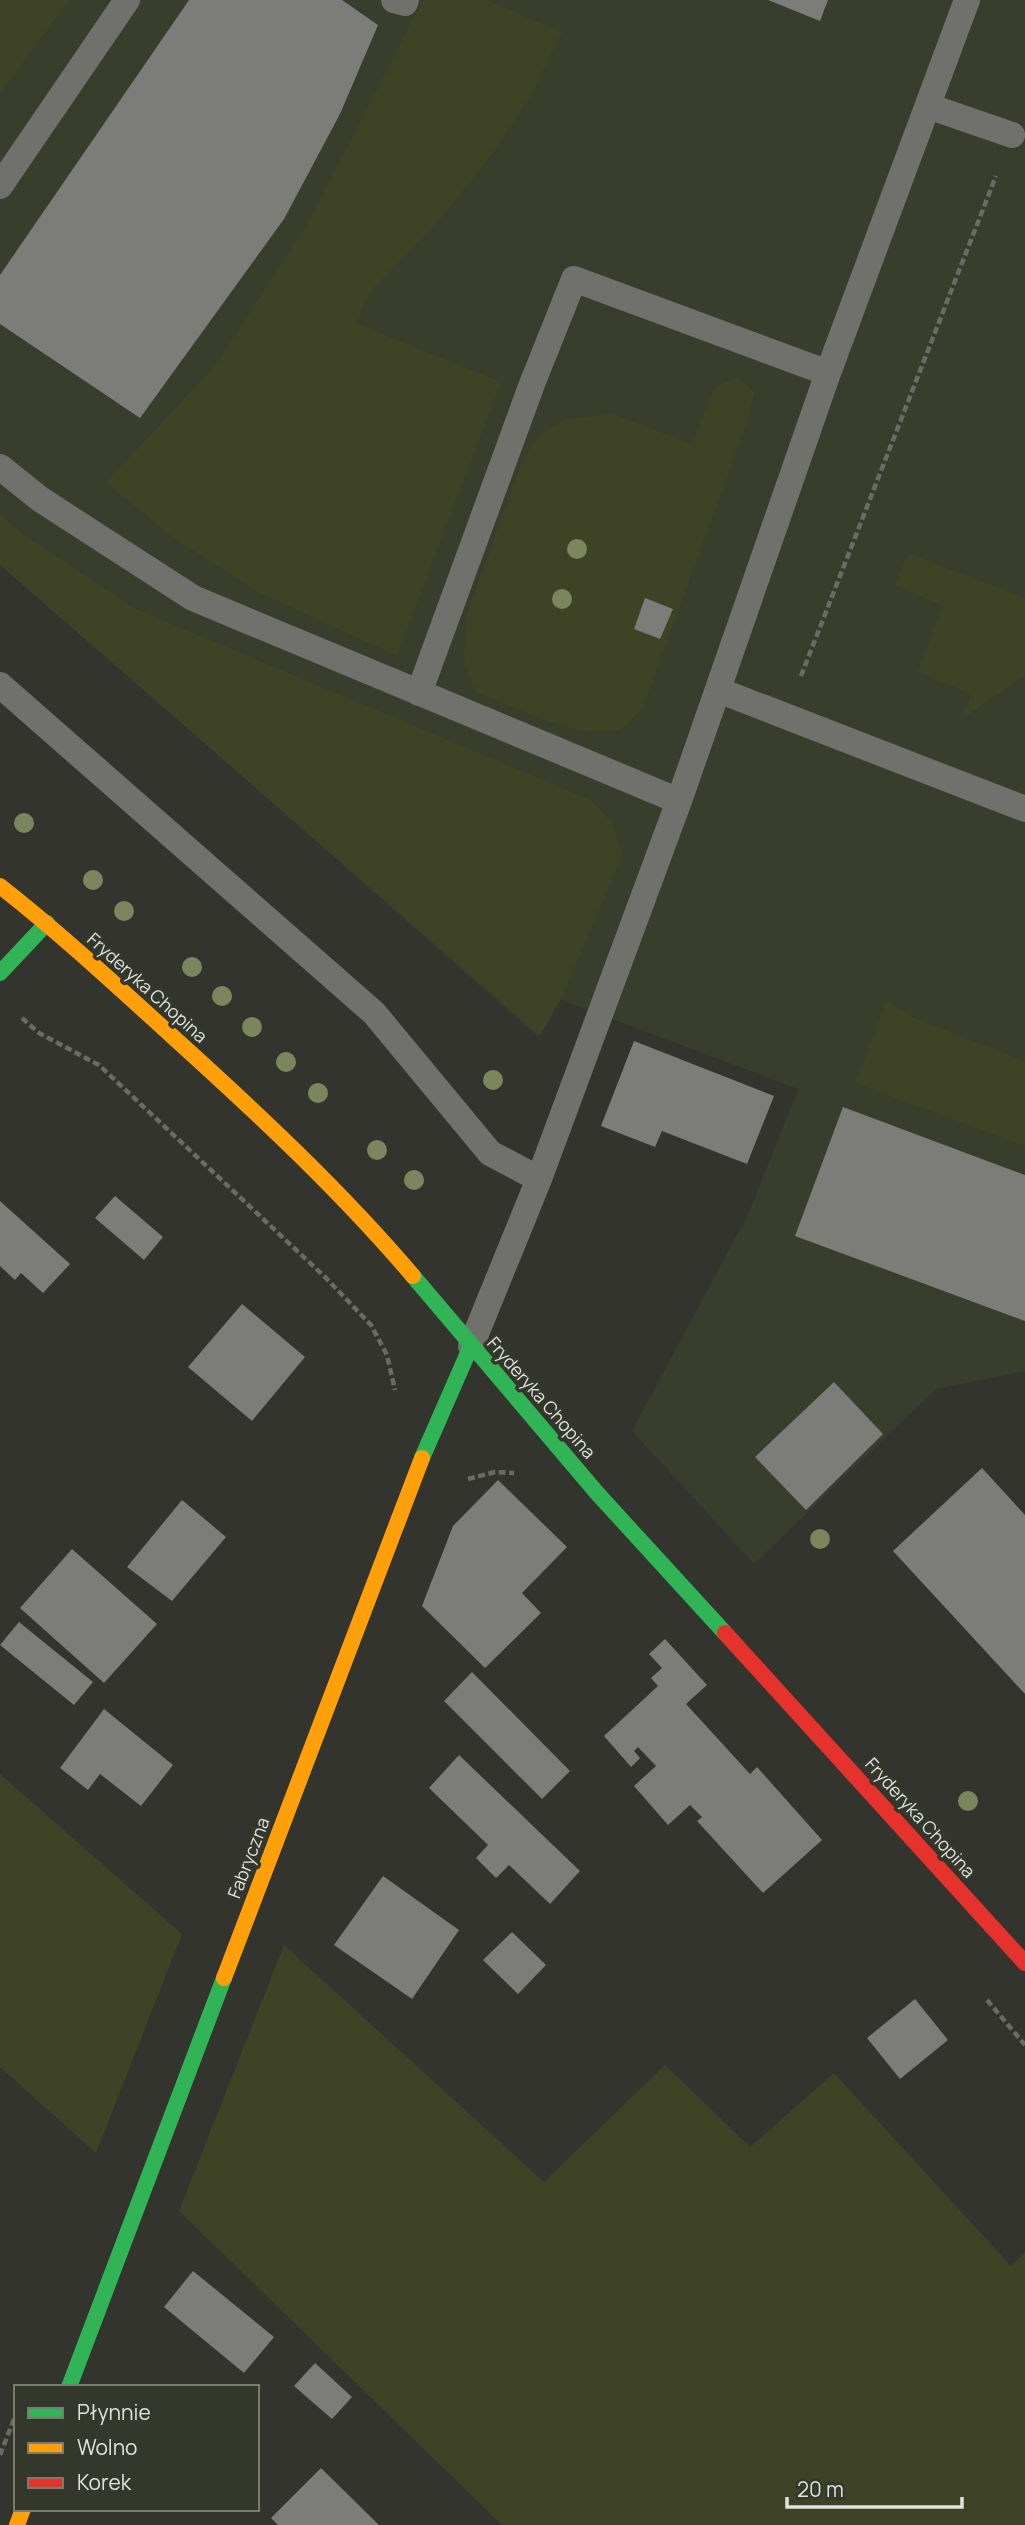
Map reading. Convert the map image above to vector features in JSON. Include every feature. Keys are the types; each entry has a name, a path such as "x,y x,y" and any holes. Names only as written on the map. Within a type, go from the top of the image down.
{"main road":[{"name":"Fryderyka Chopina","path":"0,886 47,923 249,1106 374,1230 597,1493 1025,1962"},
{"path":"0,973 47,923"},
{"name":"Fabryczna","path":"70,2385 404,1500 471,1346"}],"lane":[{"path":"0,186 127,0"},
{"path":"394,0 405,3 406,0"},
{"path":"471,1346 539,1179 679,801 828,373 967,0"},
{"path":"928,106 1012,135"},
{"path":"419,693 532,384 574,279 828,373"},
{"path":"0,467 40,499 192,598 679,801"},
{"path":"0,685 374,1013 490,1153 539,1179"},
{"path":"718,690 1025,809"}],"path":[{"path":"785,716 1012,135"},
{"path":"19,1016 39,1033 99,1065 326,1278 371,1325 387,1355 395,1388 394,1398"},
{"path":"0,2455 14,2419"}],"shaded area":[{"path":"0,0 1025,0 1025,1371 936,1389 754,1564 632,1431 749,1212 798,1089 559,999 538,1037 0,563"}],"green space":[{"path":"0,0 69,0 0,94"},
{"path":"423,0 487,0 562,32 530,98 493,153 443,216 371,291 356,323 501,382 397,656 260,593 178,541 106,483 215,365 308,223"},
{"path":"738,378 755,392 746,425 643,707 620,729 586,731 547,721 475,692 464,663 467,614 521,464 540,434 566,419 613,414 692,444 715,386"},
{"path":"0,515 23,534 134,608 591,800 613,824 622,856 561,999 540,1036 0,565"},
{"path":"908,553 1025,598 1025,676 963,718 971,694 917,672 943,606 895,585"},
{"path":"887,1000 914,1018 1025,1061 1025,1146 855,1083"},
{"path":"0,1774 182,1934 96,2153 0,2067"},
{"path":"284,1945 544,2182 665,2065 750,2147 834,2073 1011,2266 1025,2252 1025,2525 502,2525 179,2211"}],"building":[{"path":"189,0 342,0 378,25 340,114 284,219 140,418 0,324 0,275"},
{"path":"768,0 828,0 820,21"},
{"path":"645,598 673,609 660,639 634,629"},
{"path":"634,1041 774,1096 747,1164 662,1131 655,1147 601,1126"},
{"path":"843,1107 1025,1175 1025,1321 795,1236"},
{"path":"115,1196 163,1237 144,1260 95,1218"},
{"path":"0,1201 70,1264 43,1293 21,1273 15,1280 0,1266"},
{"path":"242,1304 305,1357 252,1421 188,1367"},
{"path":"834,1382 883,1434 806,1510 755,1457"},
{"path":"982,1468 1025,1515 1025,1694 893,1551"},
{"path":"498,1480 567,1547 522,1593 541,1613 485,1668 422,1606 453,1526"},
{"path":"182,1500 226,1537 172,1601 127,1567"},
{"path":"72,1549 157,1624 104,1683 20,1608"},
{"path":"19,1622 93,1682 74,1705 0,1645"},
{"path":"665,1639 707,1685 686,1704 750,1774 757,1767 822,1840 763,1893 697,1821 702,1817 690,1805 668,1825 634,1786 656,1766 638,1747 634,1751 640,1758 631,1767 604,1736 658,1686 651,1678 662,1668 649,1654"},
{"path":"472,1672 570,1771 542,1799 444,1701"},
{"path":"104,1709 173,1765 141,1806 100,1774 88,1790 60,1768"},
{"path":"459,1755 580,1871 550,1904 509,1865 496,1878 476,1858 488,1845 429,1788"},
{"path":"383,1876 459,1930 412,1999 334,1945"},
{"path":"512,1932 546,1965 518,1994 483,1960"},
{"path":"915,1999 948,2040 900,2079 867,2038"},
{"path":"193,2271 274,2337 244,2373 164,2307"},
{"path":"315,2363 352,2397 332,2419 294,2386"},
{"path":"321,2468 379,2525 278,2525 271,2518"}],"traffic: fast":[{"path":"0,973 47,923"},
{"path":"413,1276 597,1493 725,1633"},
{"path":"422,1458 471,1346"},
{"path":"70,2385 224,1978"}],"traffic: slow":[{"path":"0,886 88,960 266,1123 327,1182 413,1276"},
{"path":"224,1978 422,1458"},
{"path":"17,2525 22,2511"}],"traffic: jam":[{"path":"725,1633 1025,1963"}]}
